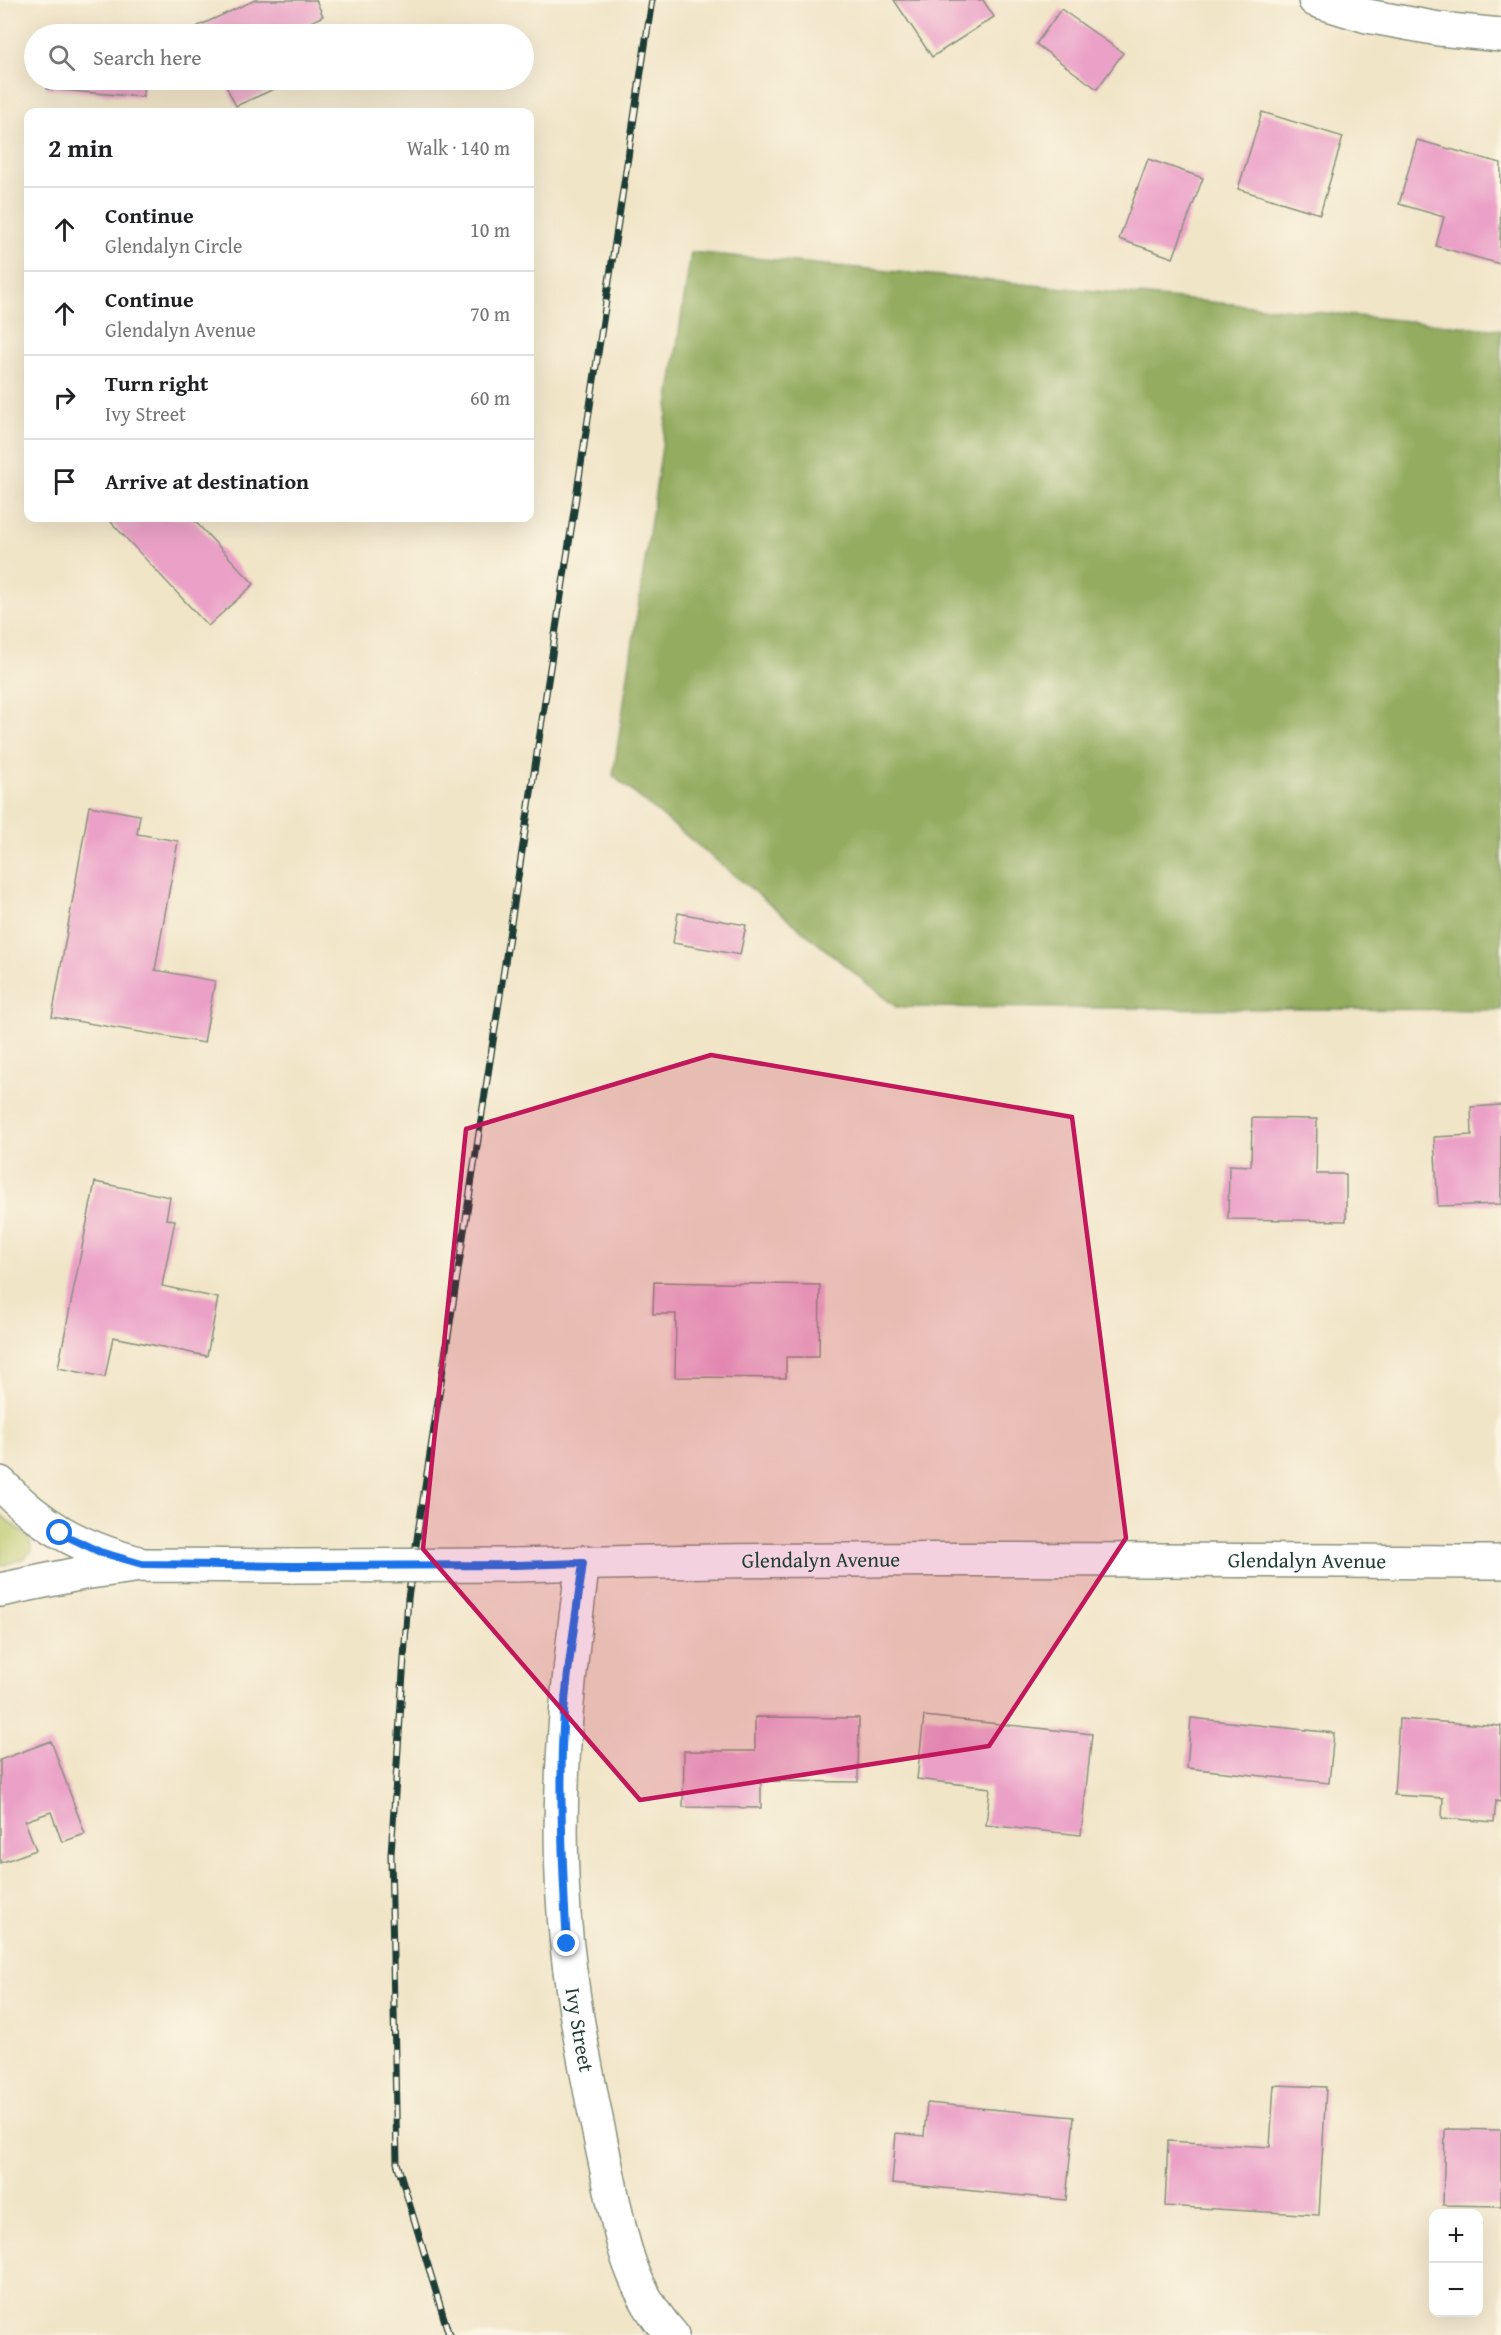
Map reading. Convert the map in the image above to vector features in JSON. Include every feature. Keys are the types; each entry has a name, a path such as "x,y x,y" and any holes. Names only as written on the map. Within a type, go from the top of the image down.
{"street":[{"path":"1315,0 1388,20 1439,29 1501,35"},
{"path":"0,1483 24,1508 60,1533 100,1552 142,1564"},
{"name":"Glendalyn Avenue","path":"142,1564 515,1565 937,1560 1501,1562"},
{"name":"Ivy Street","path":"583,1563 571,1648 562,1747 561,1846 567,1944 580,2043 625,2249 637,2286 657,2319 672,2335"},
{"path":"0,1590 142,1564"}],"highlighted area":[{"path":"711,1055 1072,1117 1126,1538 989,1746 640,1800 423,1549 466,1129"}],"green space":[{"path":"691,252 1501,330 1501,1010 896,1007 613,776"},
{"path":"0,1514 29,1538 32,1551 23,1559 0,1566"}],"building":[{"path":"255,0 316,0 323,16 307,24 202,24"},
{"path":"894,0 983,0 994,17 932,57"},
{"path":"1061,9 1123,53 1097,89 1036,44"},
{"path":"59,90 143,90 143,97"},
{"path":"228,90 272,90 236,106"},
{"path":"1262,112 1343,137 1320,214 1238,189"},
{"path":"1417,140 1501,163 1500,264 1436,246 1444,217 1399,204"},
{"path":"1148,159 1203,178 1173,258 1119,239"},
{"path":"111,522 196,522 254,584 208,626"},
{"path":"89,806 140,815 137,834 178,841 155,970 215,981 204,1043 52,1017"},
{"path":"678,913 746,925 740,955 673,943"},
{"path":"1501,1105 1501,1204 1438,1206 1434,1137 1472,1135 1471,1107"},
{"path":"1252,1118 1317,1119 1316,1174 1346,1174 1346,1221 1228,1219 1229,1165 1251,1166"},
{"path":"95,1182 170,1197 166,1219 175,1220 162,1286 218,1298 207,1356 113,1337 105,1377 58,1368"},
{"path":"654,1282 820,1285 819,1357 786,1357 786,1378 675,1377 676,1314 653,1314"},
{"path":"924,1716 1092,1734 1081,1835 986,1825 990,1788 917,1779"},
{"path":"755,1717 859,1718 858,1782 761,1781 761,1808 683,1807 684,1751 755,1751"},
{"path":"1191,1718 1334,1733 1329,1783 1187,1768"},
{"path":"1399,1719 1501,1726 1501,1802 1496,1801 1494,1822 1442,1818 1443,1798 1394,1795"},
{"path":"51,1741 85,1834 62,1842 51,1812 25,1821 36,1850 0,1863 0,1760"},
{"path":"1274,2085 1326,2087 1319,2215 1165,2206 1168,2141 1270,2147"},
{"path":"927,2103 1074,2117 1066,2200 892,2183 896,2133 924,2136"},
{"path":"1445,2129 1501,2130 1501,2206 1443,2205"}],"railway":[{"path":"449,2335 397,2163 391,1854 408,1598 652,0"}],"route":[{"path":"60,1533 100,1552 142,1564 294,1566 583,1563 571,1648 562,1747 561,1846 567,1944"}]}
